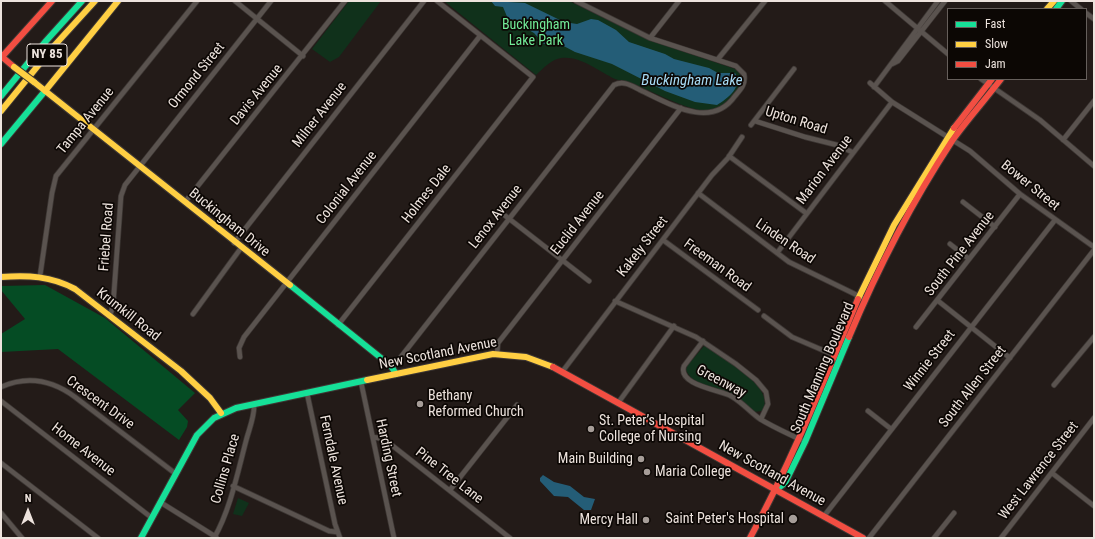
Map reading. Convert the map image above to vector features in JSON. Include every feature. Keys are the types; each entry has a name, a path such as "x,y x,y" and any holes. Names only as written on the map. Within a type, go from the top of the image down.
{"main road":[{"path":"45,91 1,57 52,1"},
{"name":"NY 85","path":"1,96 46,41 82,1"},
{"name":"NY 85","path":"1,111 54,46 95,1"},
{"path":"1,144 118,1"},
{"name":"South Manning Boulevard","path":"750,538 776,490 785,483 801,440 866,299 894,225 951,139 991,84"},
{"name":"Buckingham Drive","path":"45,91 338,325 393,367 396,374"},
{"name":"South Manning Boulevard","path":"838,357 859,296 885,250 901,228 921,186"},
{"name":"Krumkill Road","path":"1,277 40,276 71,287 110,315 191,380 210,398 221,413"},
{"name":"New Scotland Avenue","path":"141,538 201,429 221,413 254,404 497,354 530,357 562,372 863,538"}],"street":[{"name":"Tampa Avenue","path":"40,276 52,192 56,177 93,128 197,1"},
{"path":"235,1 303,56"},
{"name":"Ormond Street","path":"139,165 271,1"},
{"name":"Davis Avenue","path":"185,202 303,56 345,1"},
{"name":"Milner Avenue","path":"234,242 424,1"},
{"path":"437,1 480,36"},
{"path":"576,1 650,38 718,59 736,66 744,74 743,86 724,108 714,113 700,113 681,108"},
{"path":"650,38 679,1"},
{"path":"718,59 765,1"},
{"path":"885,1 916,29 947,53"},
{"path":"874,87 892,64 894,58 938,1"},
{"path":"892,64 898,61 945,1"},
{"path":"1071,1 1080,8"},
{"name":"Holmes Dale","path":"338,325 533,77 480,36"},
{"name":"Colonial Avenue","path":"240,357 239,348 241,341 480,36"},
{"path":"751,125 794,69"},
{"name":"Lenox Avenue","path":"393,367 612,87 619,83 630,85 681,108"},
{"name":"Bower Street","path":"870,84 892,102 979,158 1020,194 1094,249"},
{"path":"991,84 1026,110 1094,166"},
{"path":"1063,140 1094,101"},
{"name":"Marion Avenue","path":"777,253 852,152 892,102"},
{"name":"Euclid Avenue","path":"497,354 498,342 681,108"},
{"name":"Upton Road","path":"755,121 798,135 837,145 852,152"},
{"name":"Kakely Street","path":"562,372 698,193 729,156 742,137"},
{"path":"729,156 806,213"},
{"name":"Friebel Road","path":"110,315 113,306 122,192 126,182 139,165"},
{"name":"Linden Road","path":"698,193 777,253 800,268 866,299"},
{"name":"South Pine Avenue","path":"916,327 1020,194"},
{"path":"963,202 995,227"},
{"path":"503,214 589,281"},
{"name":"Winnie Street","path":"824,516 1055,220"},
{"path":"894,225 901,228"},
{"name":"Freeman Road","path":"663,240 758,310"},
{"path":"950,244 969,259"},
{"path":"193,314 241,248"},
{"name":"South Allen Street","path":"869,538 1094,249"},
{"path":"937,300 1010,358"},
{"name":"Greenway","path":"615,301 674,326 703,341 736,364 763,387 766,392 768,402 762,419"},
{"path":"764,316 792,337 838,357"},
{"path":"618,403 674,326"},
{"path":"1054,385 1094,337"},
{"name":"Greenway","path":"703,341 684,366 684,373 702,387 732,397 762,419 801,440"},
{"name":"Crescent Drive","path":"1,387 29,380 42,381 58,386 75,397 176,474"},
{"name":"Harding Street","path":"361,382 394,538"},
{"name":"Ferndale Avenue","path":"307,393 337,532 340,538"},
{"name":"Home Avenue","path":"1,401 152,518"},
{"name":"Collins Place","path":"215,538 221,526 233,486 252,417 254,404"},
{"path":"450,490 517,405"},
{"path":"868,411 891,429"},
{"name":"West Lawrence Street","path":"1001,538 1094,418"},
{"name":"Pine Tree Lane","path":"373,436 384,439 510,538"},
{"path":"1,463 98,538"},
{"path":"1052,473 1094,506"},
{"path":"233,486 329,531 337,532"},
{"path":"160,502 215,538"},
{"path":"934,538 954,513"},
{"path":"1,514 22,538"}],"green space":[{"path":"349,1 381,1 339,57 330,62 312,49"},
{"name":"Buckingham Lake Park","path":"444,1 569,1 649,40 735,69 741,77 740,85 731,97 720,107 715,110 707,111 685,106 630,82 615,79 589,64 575,59 557,59 547,65 536,75"},
{"path":"45,285 105,318 195,393 178,410 188,421 187,427 179,440 58,349 1,352 1,334 25,319 1,290 1,286"},
{"path":"704,346 738,367 757,385 763,394 765,403 762,411 754,412 732,394 706,386 694,380 690,376 686,370 687,366"},
{"path":"238,498 249,503 242,516 233,514"}],"water":[{"name":"Buckingham Lake","path":"491,1 525,3 564,22 577,24 591,19 598,20 616,30 629,42 665,54 674,59 709,68 718,73 735,73 737,78 736,87 729,96 717,105 695,102 665,91 612,64 575,52 558,43 544,44 534,33 517,21 508,19 503,7 495,6"},
{"path":"543,475 554,482 570,486 584,497 595,499 591,510 584,510 568,497 554,496 540,481 540,478"}],"traffic: fast":[{"path":"1,96 46,41 82,1"},
{"path":"1057,8 1062,1"},
{"path":"1,144 45,91"},
{"path":"290,285 391,366 396,374"},
{"path":"776,490 785,483 805,442 849,337"},
{"path":"141,538 197,435 214,418 236,408 367,380"}],"traffic: slow":[{"path":"1,111 54,46 95,1"},
{"path":"45,91 118,1"},
{"path":"1048,8 1054,1"},
{"path":"14,67 34,82"},
{"path":"34,82 290,285"},
{"path":"858,299 894,225 954,128"},
{"path":"1,277 39,277 57,281 75,289 181,371 210,398 221,413"},
{"path":"367,380 493,354 526,357 553,367"}],"traffic: jam":[{"path":"1,58 52,1"},
{"path":"1,56 14,67"},
{"path":"954,128 991,80"},
{"path":"849,337 883,262 909,212 937,164 964,125 1000,80"},
{"path":"750,538 794,450 858,299"},
{"path":"553,367 863,538"}],"place":[{"name":"Bethany Reformed Church","path":"420,404"},
{"name":"St. Peter’s Hospital College of Nursing","path":"591,429"},
{"name":"Main Building","path":"641,459"},
{"name":"Maria College","path":"647,472"},
{"name":"Saint Peter's Hospital","path":"793,519"},
{"name":"Mercy Hall","path":"646,520"}]}
